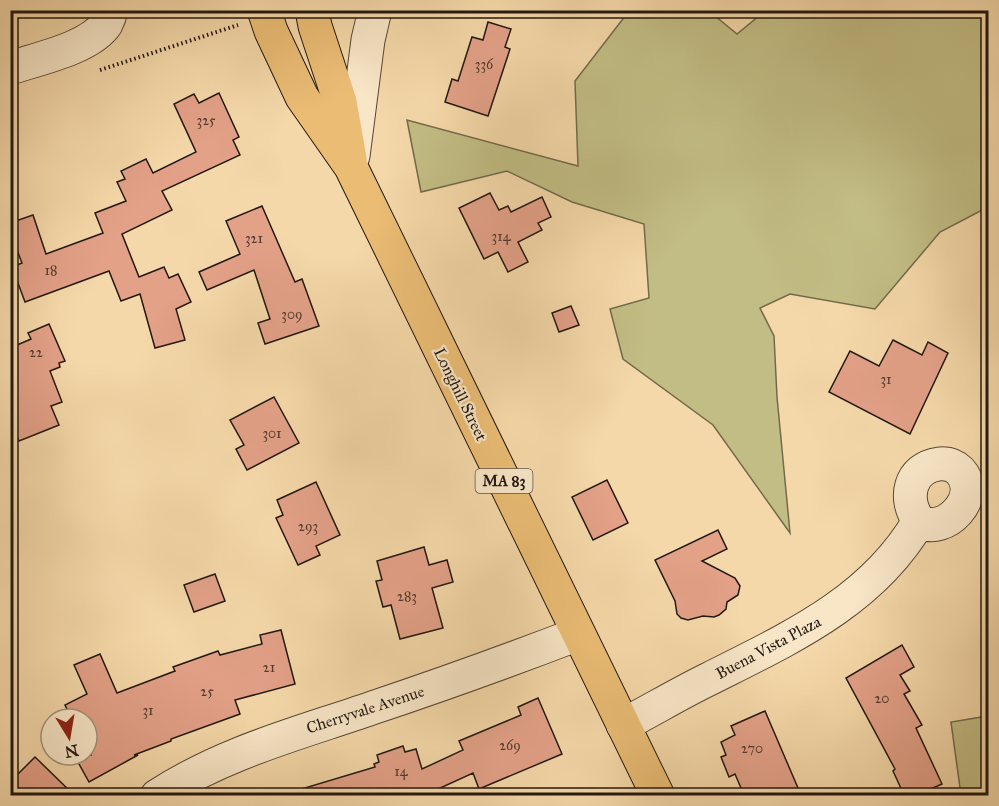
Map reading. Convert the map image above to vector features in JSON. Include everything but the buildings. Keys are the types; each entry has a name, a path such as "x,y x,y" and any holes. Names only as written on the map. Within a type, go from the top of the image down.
{"main road":[{"name":"MA 83","path":"312,10 340,102 351,166"},
{"name":"MA 83","path":"265,13 302,97 351,166"},
{"name":"Longhill Street","path":"351,166 658,795"}],"street":[{"path":"10,68 74,46 105,25 111,10"},
{"path":"351,166 368,40 375,10"},
{"name":"Buena Vista Plaza","path":"623,725 819,622 860,591 878,574 906,542 919,521"},
{"name":"Cherryvale Avenue","path":"157,795 214,763 265,742 390,702 578,634"}],"path":[{"path":"99,70 265,13"}],"shaded area":[{"path":"629,11 709,11 737,34 765,11 988,11 988,207 940,232 875,309 790,294 760,308 774,336 777,397 790,533 713,425 623,359 610,309 649,298 644,224 572,202 507,171 421,192 407,120 578,166 575,81"},
{"path":"988,716 988,795 961,795 951,722"}]}
